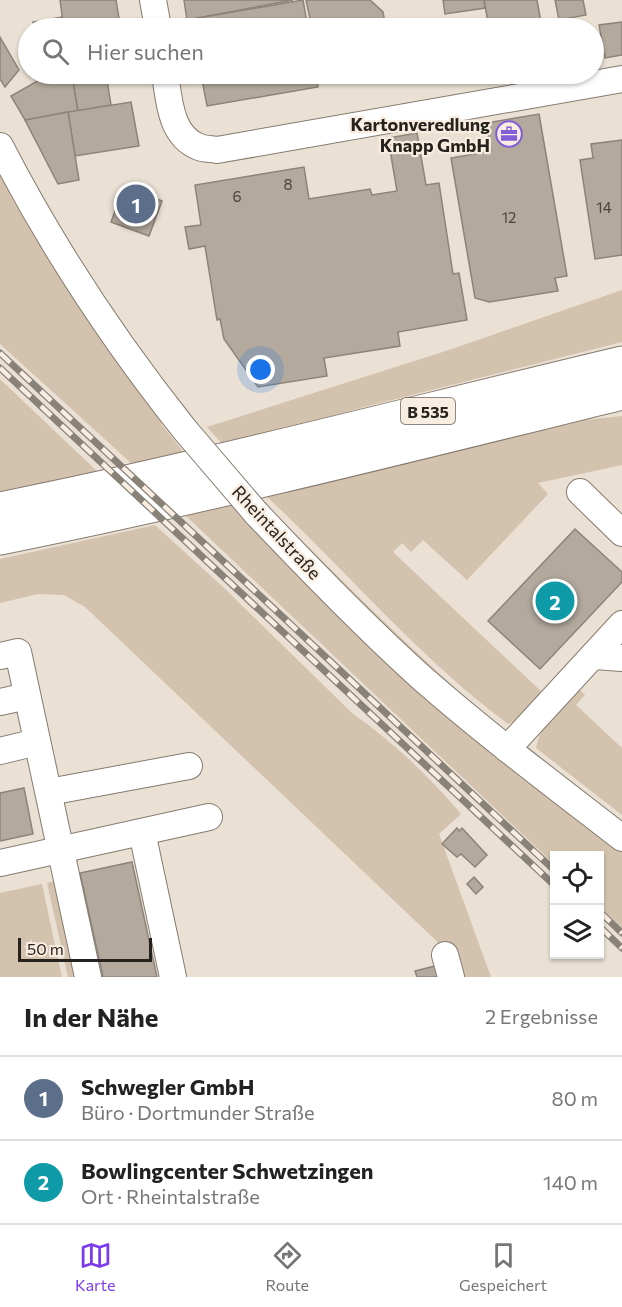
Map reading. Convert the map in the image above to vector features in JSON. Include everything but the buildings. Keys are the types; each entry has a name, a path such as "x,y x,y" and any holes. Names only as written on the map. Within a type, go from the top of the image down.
{"highway":[{"name":"B 535","path":"0,509 107,487 622,363"},
{"name":"B 535","path":"0,538 275,478 622,393"},
{"path":"573,405 622,407"}],"street":[{"path":"153,0 156,18"},
{"path":"604,82 622,79"},
{"path":"167,84 172,118 182,134 198,147 218,150 594,84"},
{"name":"Rheintalstraße","path":"0,146 27,198 80,285 147,383 256,513 361,620 423,679 507,749 622,838"},
{"path":"580,492 622,533"},
{"path":"507,749 622,624"},
{"path":"0,656 18,652 88,977"},
{"path":"595,656 622,658"},
{"path":"0,702 27,696"},
{"path":"0,751 37,742"},
{"path":"49,792 189,766"},
{"path":"0,863 209,818"},
{"path":"142,832 173,977"}],"shaded area":[{"path":"0,165 164,421 161,424 188,458 0,498 0,379 100,474 121,469 131,463 0,344"},
{"path":"622,290 622,342 364,407 224,446 207,427 452,349"},
{"path":"622,416 622,465 538,483 548,494 467,580 423,540 411,552 402,543 393,552 543,693 520,718 508,724 475,698 413,642 263,493 565,422"},
{"path":"256,495 405,642 499,726 416,660"},
{"path":"232,505 587,826 622,852 622,928 604,911 604,851 550,851 550,860 186,516"},
{"path":"155,525 224,588 352,713 410,760 461,814 439,834 491,977 456,977 448,952 85,607 64,595 38,594 0,603 0,559"},
{"path":"576,686 585,695 576,705 622,748 622,815 536,748 542,729 557,707"},
{"path":"58,880 81,977 68,977 47,883"},
{"path":"42,884 62,977 0,977 0,893"}],"railway":[{"path":"0,353 550,866"},
{"path":"0,368 550,881"},
{"path":"604,916 622,933"},
{"path":"604,931 622,948"}],"place":[{"name":"Kartonveredlung Knapp GmbH","path":"509,134"},
{"name":"Schwegler GmbH","path":"136,204"},
{"name":"Bowlingcenter Schwetzingen","path":"555,601"}]}
